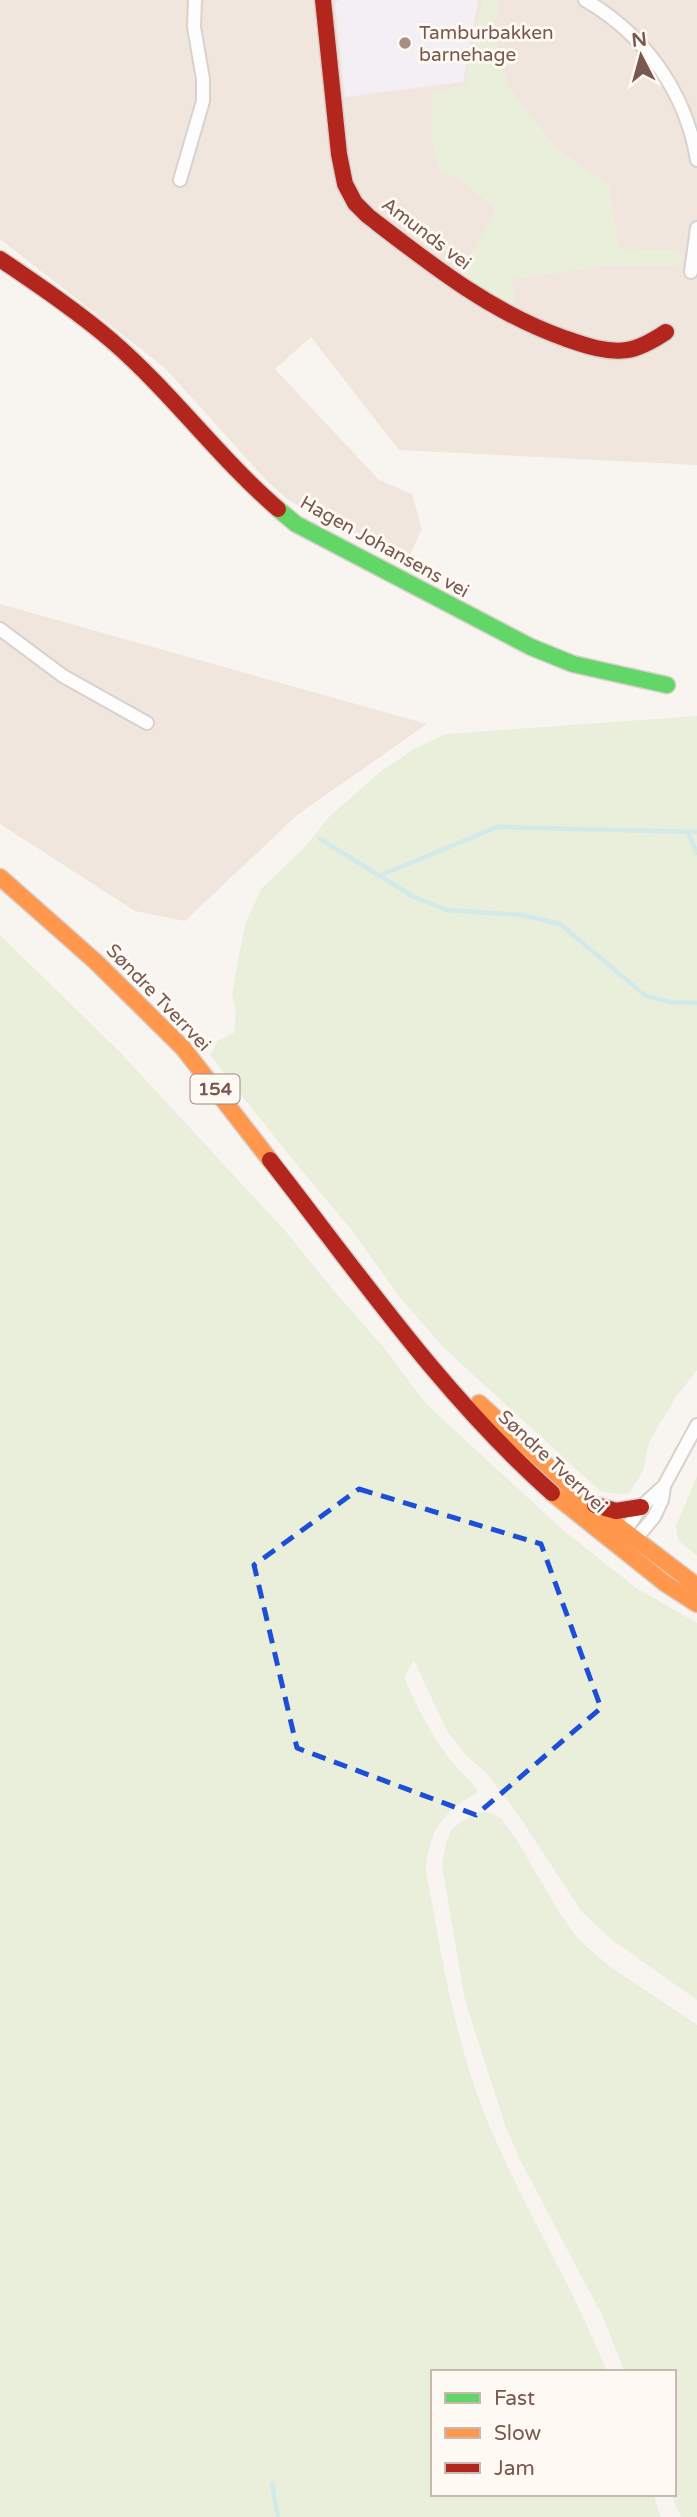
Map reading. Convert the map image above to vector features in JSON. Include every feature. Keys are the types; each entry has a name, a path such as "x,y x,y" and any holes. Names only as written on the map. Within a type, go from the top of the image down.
{"main road":[{"name":"Amunds vei","path":"323,0 343,174 349,193 368,216 467,290 505,314 534,328 590,347 622,350 636,348 666,332"},
{"name":"Hagen Johansens vei","path":"0,259 56,296 113,342 247,482 296,524 531,647 573,664 667,685"},
{"name":"Søndre Tverrvei","path":"0,877 96,962 183,1048 401,1326 426,1362 517,1462 571,1510 626,1540 697,1587"},
{"name":"Søndre Tverrvei","path":"401,1326 538,1460 626,1540 666,1584 697,1604"},
{"name":"154","path":"587,1503 616,1511 641,1507"}],"street":[{"path":"180,180 203,101 203,79 194,27 195,0"},
{"path":"585,0 614,19 656,62 681,105 692,134 697,160"},
{"path":"691,272 697,228"},
{"path":"0,629 71,681 147,723"},
{"path":"626,1540 641,1507 664,1486 697,1425"},
{"path":"626,1540 654,1517 662,1500 664,1486"}],"highlighted area":[{"path":"359,1489 541,1544 601,1708 476,1815 297,1748 254,1565"}],"shaded area":[{"path":"0,0 483,0 466,85 433,93 439,170 461,179 497,210 514,309 511,279 601,266 681,265 679,251 618,250 608,185 556,149 507,86 493,31 499,0 697,0 697,465 399,450 311,337 275,369 379,480 412,494 422,529 406,563 287,499 265,479 165,368 0,239"},
{"name":"Tamburbakken barnehage","path":"339,0 478,0 463,82 345,97 335,3"},
{"path":"0,604 427,724 297,815 185,921 135,911 0,824"}],"green space":[{"path":"483,0 499,0 493,31 507,86 556,149 608,185 618,249 680,251 681,265 601,266 512,279 515,311 460,276 496,210 461,179 439,170 432,137 433,93 466,84"},
{"path":"697,716 697,1370 676,1397 649,1443 643,1471 629,1493 618,1494 600,1491 442,1346 398,1295 354,1233 210,1055 218,1041 234,1033 236,1011 232,994 245,924 262,888 303,849 330,816 380,772 414,749 446,734"},
{"path":"0,935 120,1052 286,1232 385,1349 426,1404 563,1530 636,1588 697,1623 697,2000 611,1939 582,1912 519,1816 487,1774 465,1754 447,1731 414,1660 404,1677 419,1710 437,1742 477,1790 476,1794 446,1815 439,1825 430,1845 426,1870 460,2036 479,2101 492,2132 606,2370 431,2370 431,2496 654,2496 661,2517 0,2517"},
{"path":"697,1476 697,1556 678,1540 676,1526"},
{"path":"487,1812 501,1818 579,1940 608,1965 697,2025 697,2517 681,2517 672,2496 676,2496 676,2370 624,2370 602,2315 520,2160 505,2125 465,2000 442,1866 446,1843 452,1829 479,1813"}],"waterway":[{"path":"379,876 497,827 697,832"},
{"path":"687,831 697,853"},
{"path":"320,839 414,897 447,910 522,915 560,924 646,996 670,1002 697,1003"},
{"path":"272,2484 278,2517"}],"traffic: fast":[{"path":"278,509 296,524 531,647 573,664 667,685"}],"traffic: slow":[{"path":"0,877 96,962 183,1048 270,1160"},
{"path":"479,1403 588,1503 697,1586"},
{"path":"552,1493 666,1584 697,1604"}],"traffic: jam":[{"path":"323,0 339,154 345,184 355,203 368,216 461,285 511,315 564,338 595,348 619,351 642,346 666,332"},
{"path":"0,259 112,341 278,509"},
{"path":"270,1160 438,1375 512,1456 552,1493"},
{"path":"595,1505 616,1511 641,1507"}],"place":[{"name":"Tamburbakken barnehage","path":"405,43"}]}
